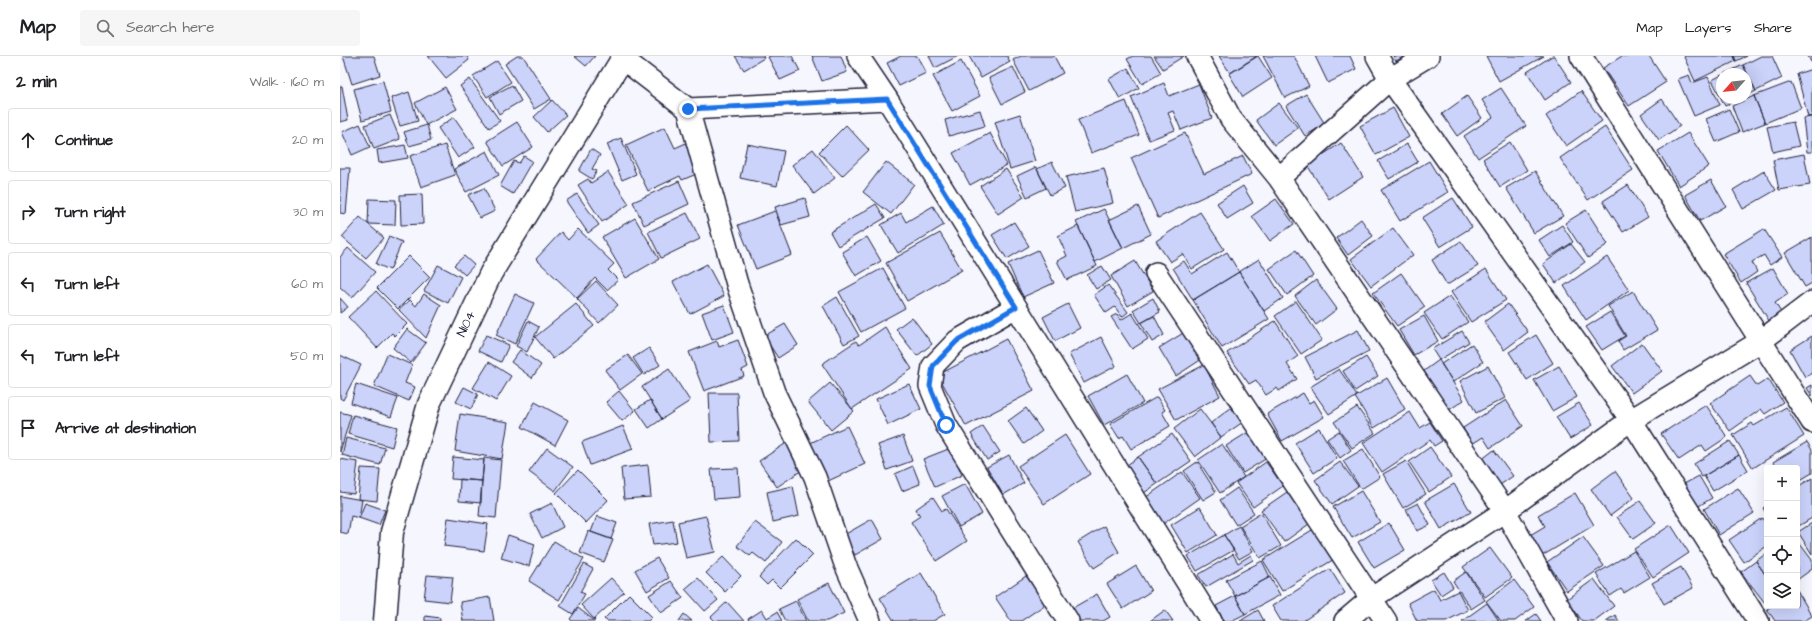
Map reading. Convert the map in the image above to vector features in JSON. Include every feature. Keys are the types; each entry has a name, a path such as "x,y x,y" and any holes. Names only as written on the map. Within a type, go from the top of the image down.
{"street":[{"path":"858,56 887,99 1211,621"},
{"path":"1197,56 1231,119 1279,178 1505,511 1566,621"},
{"path":"1377,56 1390,79 1631,420 1758,621"},
{"path":"1279,178 1390,79 1428,56"},
{"path":"1581,56 1812,422"},
{"path":"624,57 688,109 737,284 774,392 815,478 846,564 870,621"},
{"name":"N104","path":"385,621 392,532 428,404 491,273 624,57"},
{"path":"688,109 887,99"},
{"path":"1156,273 1386,621"},
{"path":"1345,621 1372,598 1505,511 1631,420 1761,341 1812,302"},
{"path":"1016,307 957,341 933,366 930,386 946,425 1068,621"}],"building":[{"path":"343,56 374,56 380,75 352,84"},
{"path":"428,56 467,56 469,60 446,78"},
{"path":"517,56 523,56 551,99 534,109 505,64"},
{"path":"574,56 595,56 586,66"},
{"path":"735,56 763,56 764,58 744,70"},
{"path":"792,56 800,71 780,80 768,57"},
{"path":"812,56 841,56 847,72 822,81"},
{"path":"901,56 917,56 926,73 899,86 887,63"},
{"path":"929,56 958,56 935,68"},
{"path":"969,56 1007,56 1010,62 981,78"},
{"path":"1021,56 1054,56 1063,73 1029,91 1013,60"},
{"path":"1133,56 1151,56 1161,73 1142,84 1127,59"},
{"path":"1154,56 1184,56 1163,69"},
{"path":"1219,56 1257,56 1230,73"},
{"path":"1258,56 1272,78 1243,97 1229,74"},
{"path":"1263,56 1294,56 1309,86 1285,98"},
{"path":"1315,56 1350,56 1356,69 1328,83"},
{"path":"1393,56 1405,56 1396,61"},
{"path":"1486,56 1544,56 1499,81"},
{"path":"1554,56 1571,82 1545,100 1527,72"},
{"path":"1622,56 1649,56 1666,82 1629,106 1603,68"},
{"path":"1734,56 1736,61 1722,68 1716,68 1716,71 1695,81 1684,57"},
{"path":"1734,56 1747,56 1736,61"},
{"path":"1761,56 1772,56 1782,78 1756,91 1752,83 1752,68 1744,68 1743,65"},
{"path":"1808,56 1812,56 1812,62 1811,62"},
{"path":"497,61 511,82 487,97 473,76"},
{"path":"961,61 980,96 952,111 933,76"},
{"path":"1743,65 1744,68 1737,68"},
{"path":"1013,67 1025,92 1002,104 989,78"},
{"path":"1128,68 1139,88 1120,99 1109,79"},
{"path":"1812,69 1812,116 1808,117 1797,74"},
{"path":"1689,75 1692,83 1708,77 1716,96 1716,104 1720,105 1694,116 1678,79"},
{"path":"1716,78 1716,88 1712,80"},
{"path":"470,79 500,121 489,128 460,86"},
{"path":"383,81 391,112 362,120 354,89"},
{"path":"1791,82 1801,108 1765,123 1754,96"},
{"path":"1164,83 1169,96 1199,84 1212,118 1181,130 1173,111 1168,113 1175,130 1149,140 1131,97"},
{"path":"1752,83 1756,91 1752,93"},
{"path":"512,85 521,101 499,114 490,97"},
{"path":"342,86 348,120 340,122 340,87"},
{"path":"445,87 457,109 426,125 415,103"},
{"path":"1501,88 1526,126 1478,158 1464,136 1493,117 1482,100"},
{"path":"1581,91 1602,121 1566,146 1546,116"},
{"path":"409,92 418,121 400,126 391,98"},
{"path":"1306,94 1325,124 1305,136 1286,106"},
{"path":"1467,96 1482,118 1457,136 1442,114"},
{"path":"1754,96 1765,123 1742,132 1732,106 1736,104 1752,104 1752,97"},
{"path":"1662,99 1680,126 1659,140 1641,114"},
{"path":"552,100 566,115 547,132 534,117"},
{"path":"1126,101 1139,135 1091,153 1078,120"},
{"path":"1279,103 1298,128 1274,145 1256,120"},
{"path":"1393,108 1409,137 1376,155 1360,126"},
{"path":"1729,109 1739,132 1716,142 1706,119"},
{"path":"980,110 985,126 949,136 945,120"},
{"path":"1020,114 1035,161 1010,169 995,122"},
{"path":"390,115 400,139 374,149 365,125"},
{"path":"454,117 475,147 458,158 438,128"},
{"path":"1812,117 1812,152 1807,152 1803,118"},
{"path":"517,122 533,147 503,166 487,141"},
{"path":"1793,122 1799,146 1773,152 1767,127"},
{"path":"360,124 370,147 352,155 342,132"},
{"path":"427,125 431,140 409,146 404,132"},
{"path":"846,125 869,150 842,176 819,152"},
{"path":"665,127 675,148 686,143 699,173 682,180 680,176 648,191 626,145"},
{"path":"1605,127 1633,170 1588,200 1560,158"},
{"path":"990,133 1007,165 970,185 953,153"},
{"path":"1185,133 1204,174 1243,156 1252,174 1158,218 1131,158"},
{"path":"1688,133 1709,166 1679,186 1658,151"},
{"path":"621,138 636,174 622,180 607,144"},
{"path":"1510,142 1527,170 1500,187 1483,159"},
{"path":"1341,143 1363,177 1329,199 1307,165"},
{"path":"747,144 784,151 777,186 740,178"},
{"path":"1407,144 1418,162 1389,179 1378,161"},
{"path":"405,145 408,158 379,163 377,150"},
{"path":"445,145 455,175 421,187 410,156"},
{"path":"591,149 600,155 592,169 597,171 592,179 579,171"},
{"path":"813,149 835,178 814,194 792,165"},
{"path":"487,151 499,175 466,192 454,169"},
{"path":"1804,154 1810,185 1779,190 1773,160"},
{"path":"524,156 532,161 513,194 500,186 514,161 519,163"},
{"path":"1429,161 1448,192 1400,221 1381,190"},
{"path":"886,162 914,184 891,214 863,192"},
{"path":"1052,162 1065,188 1050,195 1037,169"},
{"path":"1036,167 1046,188 1027,197 1017,176"},
{"path":"340,168 350,168 346,214 340,213"},
{"path":"1104,168 1113,203 1075,212 1066,177"},
{"path":"1006,169 1024,197 998,214 980,186"},
{"path":"1535,171 1563,216 1534,233 1506,188"},
{"path":"1764,171 1776,190 1743,209 1733,190"},
{"path":"608,172 629,204 602,222 578,185 588,179 591,183"},
{"path":"1711,180 1726,206 1700,221 1685,195"},
{"path":"679,181 689,204 644,225 633,202"},
{"path":"1628,185 1648,217 1623,232 1603,201"},
{"path":"1243,186 1253,203 1227,219 1217,203"},
{"path":"484,188 495,211 480,218 468,195"},
{"path":"422,194 423,224 401,225 400,195"},
{"path":"577,194 599,225 588,233 566,201"},
{"path":"805,198 810,217 781,225 775,207"},
{"path":"1453,198 1472,227 1440,247 1422,218"},
{"path":"369,199 396,200 395,225 368,224"},
{"path":"1276,199 1294,224 1270,241 1252,216"},
{"path":"876,204 885,218 838,246 830,232"},
{"path":"933,206 944,225 898,253 881,225 901,213 906,222"},
{"path":"1138,206 1151,234 1123,248 1109,220"},
{"path":"1104,209 1123,248 1095,262 1076,222"},
{"path":"1586,210 1608,244 1588,258 1565,223"},
{"path":"775,211 792,255 756,269 738,225"},
{"path":"1200,212 1224,249 1192,269 1183,254 1170,262 1156,241"},
{"path":"687,213 700,239 661,258 648,232"},
{"path":"360,217 384,238 366,258 342,237"},
{"path":"635,218 659,259 626,278 602,237"},
{"path":"1361,219 1373,236 1348,255 1336,238"},
{"path":"1014,222 1029,246 1007,259 992,235"},
{"path":"1562,225 1573,242 1550,257 1539,240"},
{"path":"1078,226 1097,266 1067,280 1057,261 1067,256 1058,236"},
{"path":"1393,228 1413,255 1371,286 1351,259"},
{"path":"578,229 614,264 608,270 618,280 607,290 595,278 577,298 536,259 561,232 568,240"},
{"path":"1764,229 1782,257 1770,265 1764,255 1752,262 1757,272 1741,283 1723,254"},
{"path":"940,233 962,270 907,301 886,263"},
{"path":"389,236 402,242 390,270 376,264"},
{"path":"867,237 881,261 856,276 842,252"},
{"path":"1812,237 1812,283 1805,287 1785,253"},
{"path":"1461,241 1478,266 1447,285 1432,260"},
{"path":"1571,244 1585,262 1556,283 1543,264"},
{"path":"348,248 375,272 352,298 340,287 340,257"},
{"path":"1038,250 1054,283 1023,297 1008,264"},
{"path":"1296,250 1313,276 1287,295 1269,269"},
{"path":"1227,252 1239,272 1193,300 1173,268 1184,261 1192,274"},
{"path":"409,256 430,277 398,309 377,288"},
{"path":"464,256 474,265 465,275 454,265"},
{"path":"1607,257 1629,290 1586,320 1564,286"},
{"path":"1259,259 1283,298 1264,311 1239,272"},
{"path":"1135,261 1153,291 1128,306 1111,276"},
{"path":"707,264 724,296 690,314 673,282"},
{"path":"438,265 461,277 448,303 424,291"},
{"path":"1102,266 1111,280 1096,289 1087,275"},
{"path":"883,268 905,308 861,332 839,292"},
{"path":"1773,268 1788,294 1775,303 1784,317 1771,324 1746,283"},
{"path":"1486,269 1506,300 1471,322 1451,292"},
{"path":"1239,272 1269,319 1222,348 1193,300"},
{"path":"1401,273 1425,307 1397,326 1373,293"},
{"path":"1316,280 1337,309 1316,325 1295,296"},
{"path":"596,281 618,305 599,323 577,299"},
{"path":"1108,285 1128,312 1122,317 1115,307 1106,313 1094,295"},
{"path":"376,291 407,324 395,336 392,333 377,348 348,317"},
{"path":"1633,291 1657,330 1623,350 1618,341 1626,336 1608,306"},
{"path":"424,294 441,305 426,338 399,310 410,300 416,306"},
{"path":"515,294 534,303 515,344 496,335"},
{"path":"1450,296 1468,322 1442,339 1424,313"},
{"path":"837,297 859,336 844,344 823,306"},
{"path":"340,298 348,307 340,313"},
{"path":"1153,298 1160,312 1141,323 1133,310"},
{"path":"1296,301 1322,340 1301,354 1275,316"},
{"path":"576,304 594,326 553,359 535,337"},
{"path":"1068,304 1080,328 1055,341 1043,317"},
{"path":"1508,304 1528,332 1504,350 1484,322"},
{"path":"724,305 734,332 712,340 702,313"},
{"path":"1610,312 1625,336 1602,350 1586,327"},
{"path":"1132,313 1148,339 1132,349 1111,317 1117,314 1121,320"},
{"path":"1154,316 1164,335 1152,342 1141,323"},
{"path":"1424,316 1438,341 1414,355 1399,330"},
{"path":"912,317 932,344 917,356 896,329"},
{"path":"528,321 539,327 527,352 516,346"},
{"path":"1275,321 1298,356 1287,364 1297,379 1279,391 1277,388 1266,395 1256,380 1249,384 1227,353"},
{"path":"785,324 798,345 778,358 764,336"},
{"path":"885,327 912,369 852,409 822,364 856,341 859,345"},
{"path":"407,329 426,343 411,363 393,348"},
{"path":"1188,330 1205,357 1176,376 1159,348"},
{"path":"1358,330 1369,351 1316,378 1305,357"},
{"path":"1462,331 1469,342 1439,360 1432,349"},
{"path":"486,335 509,345 501,362 478,351"},
{"path":"1536,335 1553,363 1527,380 1509,352"},
{"path":"1812,336 1812,373 1805,377 1790,350"},
{"path":"1101,337 1116,366 1084,383 1069,354"},
{"path":"1006,339 1034,391 966,426 938,375"},
{"path":"738,340 748,367 742,370 744,376 704,391 689,352 717,341 719,347"},
{"path":"1642,343 1662,371 1632,393 1612,366"},
{"path":"1472,344 1483,362 1453,382 1441,364"},
{"path":"649,348 660,365 644,375 633,358"},
{"path":"520,350 541,365 532,378 511,362"},
{"path":"387,354 412,365 405,383 415,387 409,401 374,386"},
{"path":"340,355 361,365 343,400 340,398"},
{"path":"628,355 642,374 620,390 605,370"},
{"path":"1366,357 1378,376 1355,391 1343,371"},
{"path":"1439,360 1464,400 1449,410 1424,371"},
{"path":"489,362 511,376 496,401 473,388"},
{"path":"1204,365 1220,396 1176,420 1158,389"},
{"path":"1488,366 1505,398 1476,413 1460,381"},
{"path":"1559,366 1577,397 1552,411 1534,380"},
{"path":"669,369 690,401 662,419 642,387"},
{"path":"1339,369 1357,396 1329,414 1310,387"},
{"path":"1127,374 1143,403 1104,425 1088,396"},
{"path":"1750,376 1757,386 1768,379 1783,402 1765,414 1761,409 1730,431 1710,403"},
{"path":"1387,378 1405,409 1374,428 1355,397"},
{"path":"830,383 854,411 831,430 808,402"},
{"path":"356,384 398,398 391,417 351,403"},
{"path":"909,384 921,409 888,425 876,399"},
{"path":"1812,385 1812,396 1807,388"},
{"path":"464,387 478,394 471,409 456,402"},
{"path":"619,391 635,411 622,421 606,402"},
{"path":"709,393 737,393 739,441 711,442"},
{"path":"1303,393 1309,403 1314,400 1324,417 1282,441 1267,414"},
{"path":"1157,397 1165,410 1162,412 1170,426 1131,449 1123,436 1119,438 1110,424"},
{"path":"650,400 662,419 649,428 636,409"},
{"path":"1506,400 1523,426 1490,448 1483,437 1472,444 1463,428"},
{"path":"535,402 568,420 555,445 522,427"},
{"path":"1579,403 1593,425 1570,439 1556,417"},
{"path":"1706,405 1727,437 1706,451 1702,445 1679,460 1661,434"},
{"path":"1232,407 1243,422 1221,437 1211,423"},
{"path":"1357,407 1375,433 1352,448 1334,422"},
{"path":"1786,407 1804,436 1753,468 1733,435 1752,423 1754,426"},
{"path":"1026,408 1042,431 1024,444 1008,421"},
{"path":"1200,409 1221,437 1195,457 1174,429"},
{"path":"340,412 351,415 340,452"},
{"path":"1410,412 1420,428 1430,422 1442,441 1434,446 1430,440 1382,472 1363,443"},
{"path":"460,414 508,422 502,459 455,451"},
{"path":"353,415 397,427 392,447 348,434"},
{"path":"623,426 633,449 590,465 582,442"},
{"path":"847,426 865,464 828,481 810,443"},
{"path":"983,426 1000,452 987,460 971,434"},
{"path":"1319,428 1337,458 1314,473 1295,443"},
{"path":"1250,431 1267,458 1243,473 1226,446"},
{"path":"1339,431 1351,450 1340,458 1327,439"},
{"path":"1172,434 1191,461 1157,484 1138,457"},
{"path":"1065,435 1090,474 1044,504 1018,466"},
{"path":"903,436 912,461 887,470 878,445"},
{"path":"346,438 385,448 380,465 342,455"},
{"path":"1730,441 1739,455 1702,477 1694,464"},
{"path":"788,442 805,468 777,487 759,461"},
{"path":"1807,442 1812,450 1812,473 1800,480 1800,465 1774,465 1773,462"},
{"path":"1222,444 1244,477 1220,493 1198,460"},
{"path":"1430,447 1451,477 1429,492 1409,462"},
{"path":"547,448 573,467 555,491 529,472"},
{"path":"951,448 962,475 935,487 923,459"},
{"path":"1363,449 1380,477 1361,489 1343,461"},
{"path":"1494,450 1513,476 1500,485 1481,460"},
{"path":"1009,455 1024,483 1003,495 987,467"},
{"path":"1739,455 1748,470 1713,491 1704,476"},
{"path":"453,457 484,460 482,481 451,479"},
{"path":"1138,457 1157,484 1141,495 1123,468"},
{"path":"484,458 501,460 496,518 479,516"},
{"path":"340,459 358,462 354,494 340,492"},
{"path":"1406,461 1426,494 1403,508 1383,474"},
{"path":"1197,462 1216,492 1203,500 1184,471"},
{"path":"1266,462 1283,486 1253,507 1236,483"},
{"path":"1340,462 1358,486 1332,504 1315,480"},
{"path":"648,465 651,497 624,499 621,468"},
{"path":"913,466 920,484 902,491 895,474"},
{"path":"361,468 380,469 377,501 358,499"},
{"path":"738,468 740,497 714,499 711,469"},
{"path":"578,470 608,500 586,523 556,493"},
{"path":"1615,471 1634,498 1610,516 1591,489"},
{"path":"1182,472 1200,498 1160,526 1142,500"},
{"path":"1699,476 1712,498 1697,507 1684,484"},
{"path":"1812,478 1812,518 1800,525 1800,501 1800,485"},
{"path":"460,479 482,481 481,503 459,501"},
{"path":"965,484 982,514 959,527 942,496"},
{"path":"1454,484 1471,512 1441,529 1425,501"},
{"path":"793,486 799,516 773,522 767,492"},
{"path":"1237,488 1254,513 1236,525 1220,500"},
{"path":"1738,488 1754,513 1719,535 1704,509"},
{"path":"1361,491 1380,522 1352,538 1333,507"},
{"path":"1287,492 1309,524 1284,542 1261,510"},
{"path":"1575,493 1594,525 1542,556 1530,535 1545,526 1538,515"},
{"path":"340,496 362,500 359,518 351,516 348,534 340,532"},
{"path":"933,497 942,511 946,509 967,541 936,561 911,522 920,516 916,509"},
{"path":"1640,501 1656,523 1633,539 1617,517"},
{"path":"365,503 385,510 379,525 359,518"},
{"path":"552,503 563,527 542,538 530,514"},
{"path":"1418,503 1430,525 1417,531 1406,509"},
{"path":"1200,507 1217,535 1188,553 1171,525"},
{"path":"1261,513 1281,546 1260,558 1240,526"},
{"path":"597,516 617,523 611,539 591,532"},
{"path":"706,516 715,552 686,558 678,522"},
{"path":"448,518 488,524 484,551 444,546"},
{"path":"1762,518 1764,521 1764,548 1744,562 1729,540"},
{"path":"872,519 883,539 855,555 844,535"},
{"path":"673,520 677,542 653,545 649,524"},
{"path":"755,522 782,542 766,563 753,553 750,556 737,546"},
{"path":"1389,523 1405,550 1374,568 1358,542"},
{"path":"1812,523 1812,554 1800,535 1800,531"},
{"path":"1671,525 1689,553 1653,577 1634,549"},
{"path":"1104,526 1119,552 1094,568 1078,542"},
{"path":"1239,526 1253,551 1239,559 1224,535"},
{"path":"1317,527 1336,558 1282,591 1263,560"},
{"path":"588,531 613,540 604,562 580,553"},
{"path":"508,535 535,544 529,566 501,558"},
{"path":"1224,535 1234,550 1197,571 1188,556"},
{"path":"1583,537 1604,566 1567,591 1547,562"},
{"path":"796,538 813,555 780,588 772,580 767,585 759,577"},
{"path":"554,541 584,559 559,600 529,581"},
{"path":"1800,544 1812,560 1812,569 1800,578"},
{"path":"1490,548 1512,578 1485,597 1463,567"},
{"path":"1634,551 1650,577 1624,593 1621,589 1610,596 1596,574"},
{"path":"1233,554 1238,563 1251,555 1253,560 1206,587 1198,575"},
{"path":"1764,555 1764,573 1756,561"},
{"path":"723,557 741,576 725,592 706,573"},
{"path":"657,558 669,578 647,591 635,570"},
{"path":"1262,561 1270,577 1235,596 1226,580"},
{"path":"1756,561 1764,573 1764,602 1741,572"},
{"path":"584,564 593,569 580,592 585,594 573,614 560,606"},
{"path":"1136,566 1151,591 1123,609 1107,584"},
{"path":"1681,567 1693,588 1664,604 1652,583"},
{"path":"1330,569 1345,593 1303,621 1281,621 1272,606"},
{"path":"1444,572 1453,587 1441,595 1431,580"},
{"path":"1466,572 1485,600 1471,609 1453,581"},
{"path":"921,573 945,614 933,621 894,621 880,598"},
{"path":"427,575 453,577 450,602 424,599"},
{"path":"1026,576 1046,604 1021,621 1011,621 995,597"},
{"path":"1270,577 1280,595 1245,614 1235,596"},
{"path":"611,578 624,592 594,619 581,605"},
{"path":"698,578 718,600 705,611 685,589"},
{"path":"1594,579 1614,606 1594,621 1582,621 1567,599"},
{"path":"1514,580 1534,607 1515,621 1501,621 1486,601"},
{"path":"671,581 683,598 661,613 649,595"},
{"path":"829,583 844,613 827,621 808,621 797,599"},
{"path":"1434,589 1440,600 1458,591 1468,610 1446,621 1417,621 1408,603"},
{"path":"629,594 652,617 648,621 607,621 604,619"},
{"path":"1097,594 1110,617 1103,621 1076,621 1069,610"},
{"path":"1800,595 1812,616 1804,621 1775,621 1767,609 1800,609"},
{"path":"1235,596 1245,614 1231,621 1224,621 1216,606"},
{"path":"490,597 494,621 463,621 460,602"},
{"path":"796,601 806,621 785,621 779,609"},
{"path":"727,602 744,621 715,621 711,617"},
{"path":"1487,603 1499,621 1462,621"},
{"path":"578,608 595,621 572,621 570,619"},
{"path":"762,610 767,618 777,612 782,621 749,621 748,619"},
{"path":"1165,610 1173,621 1150,621"},
{"path":"1258,610 1264,621 1240,621"},
{"path":"684,614 692,621 679,621"},
{"path":"1536,614 1541,621 1526,621"},
{"path":"1615,615 1619,621 1606,621"},
{"path":"425,616 440,618 440,621 425,621"}],"route":[{"path":"688,109 887,99 1016,307 957,341 933,366 930,386 946,425"}]}
